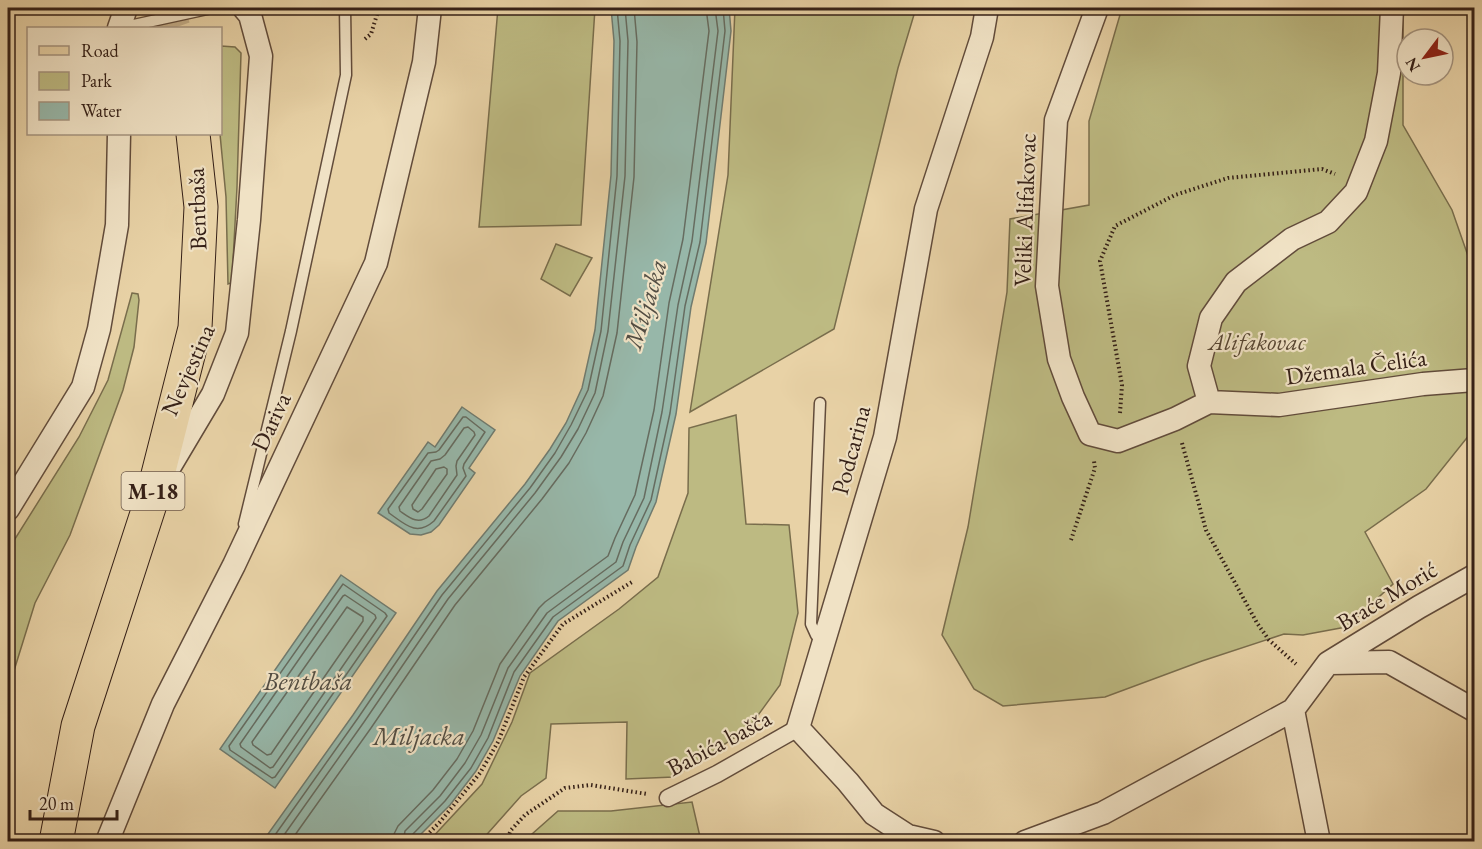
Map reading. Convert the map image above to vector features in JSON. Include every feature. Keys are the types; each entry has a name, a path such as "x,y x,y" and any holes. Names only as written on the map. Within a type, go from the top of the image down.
{"main road":[{"name":"Bentbaša","path":"56,842 78,726 152,498 195,328 201,207 193,135"}],"street":[{"path":"119,27 126,8"},
{"name":"Nevjestina","path":"152,498 213,394 237,333 249,220 261,56 250,15 244,8"},
{"name":"Dariva","path":"107,842 163,704 234,566 376,263 424,62 430,8"},
{"name":"Podcarina","path":"798,728 885,437 926,209 982,37 987,8"},
{"name":"Veliki Alifakovac","path":"1090,434 1059,359 1047,285 1056,120 1097,8"},
{"path":"1090,434 1118,441 1175,419 1209,402 1199,366 1211,318 1236,282 1292,239 1328,222 1356,192 1376,141 1389,73 1392,8"},
{"path":"8,509 83,387 99,329 117,225 119,135"},
{"name":"Džemala Čelića","path":"1209,402 1279,405 1423,384 1474,380"},
{"name":"Braće Morić","path":"1322,672 1419,607 1474,576"},
{"path":"1025,842 1103,813 1293,710 1322,672 1389,662 1474,710"},
{"path":"1293,710 1319,842"},
{"path":"798,728 874,814 908,836 934,842"},
{"name":"Babića bašča","path":"668,798 717,774 798,728"}],"lane":[{"path":"124,27 212,8"},
{"path":"234,566 291,331 346,75 345,8"},
{"path":"820,403 811,624 823,644"}],"path":[{"path":"1118,441 1122,385 1100,261 1115,226 1175,195 1228,178 1322,169 1343,177 1356,192"},
{"path":"1175,419 1206,530 1257,624 1269,640 1322,672"},
{"path":"1071,540 1095,468 1090,434"},
{"path":"420,842 440,822 480,773 498,742 524,677 563,624 632,582"},
{"name":"Babića bašča","path":"506,842 511,830 525,815 565,788 591,785 668,798"}],"green space":[{"path":"498,8 595,8 581,225 479,227"},
{"path":"735,8 916,8 898,68 834,329 690,412 728,175"},
{"name":"Alifakovac","path":"1122,8 1403,8 1403,27 1395,27 1395,87 1403,87 1403,125 1452,210 1474,273 1474,429 1426,489 1365,532 1393,584 1346,627 1303,635 1284,634 1105,697 1003,706 974,689 942,635 968,527 1007,292 1010,219 1089,205 1089,121"},
{"path":"222,46 235,47 241,53 232,280 228,284 226,197 220,135 222,135"},
{"path":"556,244 592,258 570,296 541,279"},
{"path":"132,293 138,294 139,300 134,347 123,390 70,535 35,603 8,690 8,550 79,437 108,380"},
{"path":"736,415 746,524 789,525 798,613 780,685 748,729 674,777 626,779 627,722 551,724 546,778 521,796 481,841 429,841 482,784 512,722 530,673 619,609 658,577 688,493 689,428"},
{"path":"692,802 701,841 523,842 558,811 611,811"}],"water":[{"name":"Miljacka","path":"611,8 729,8 731,31 706,243 691,307 676,414 656,502 628,570 558,621 520,676 493,741 476,771 450,805 414,841 263,841 353,715 437,591 525,484 550,449 566,423 582,388 595,330 611,175 614,41"},
{"path":"462,407 495,430 469,468 475,473 439,525 431,532 421,535 410,534 378,513 428,442 435,447"},
{"name":"Bentbaša","path":"341,575 396,613 275,788 220,749"}],"tunnel":[{"path":"167,8 174,27"}]}
